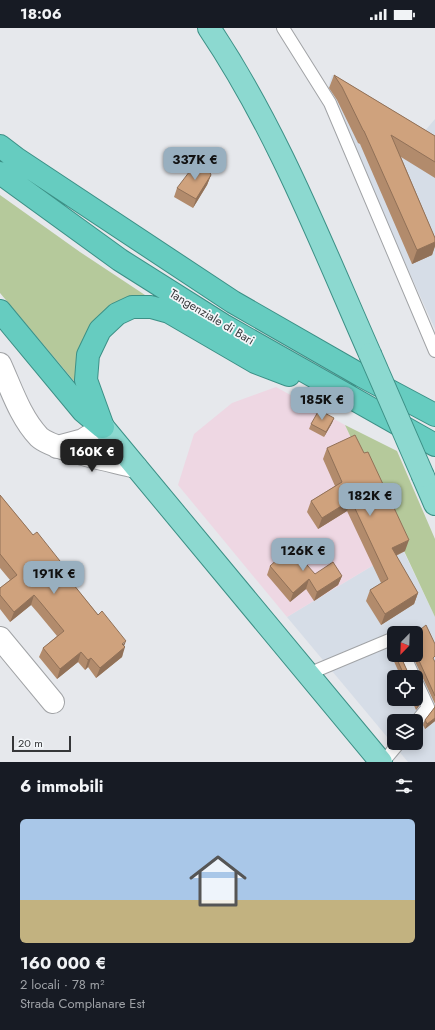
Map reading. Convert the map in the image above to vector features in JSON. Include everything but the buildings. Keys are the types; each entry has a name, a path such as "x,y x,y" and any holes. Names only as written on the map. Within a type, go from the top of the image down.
{"highway":[{"name":"Tangenziale di Bari","path":"0,146 23,163 233,302 362,376 435,415"},
{"name":"Tangenziale di Bari","path":"0,174 120,260 223,325 435,445"},
{"path":"103,427 86,380 88,355 100,330 117,314 132,307 151,306 169,312 255,362 349,397"},
{"path":"0,311 83,411 103,427"}],"main road":[{"path":"209,28 276,142 435,504"},
{"path":"103,427 382,762"}],"street":[{"path":"0,364 26,420 40,438 57,447 136,466"},
{"path":"57,447 83,440 103,427"},
{"path":"0,638 53,702"}],"lane":[{"path":"283,28 330,103 435,351"},
{"path":"308,674 387,641"},
{"path":"422,714 428,707 423,696"},
{"path":"382,762 393,750"}],"shaded area":[{"path":"332,75 424,132 435,119 435,329 327,91"},
{"path":"276,387 345,425 402,548 287,617 178,485 194,434 232,403"},
{"path":"402,548 435,617 435,762 408,762 398,750 423,750 423,714 387,714 387,737 287,617"}],"green space":[{"path":"0,195 80,252 145,295 131,299 77,379 74,381 0,293"},
{"path":"345,425 397,451 435,539 435,617"}]}
